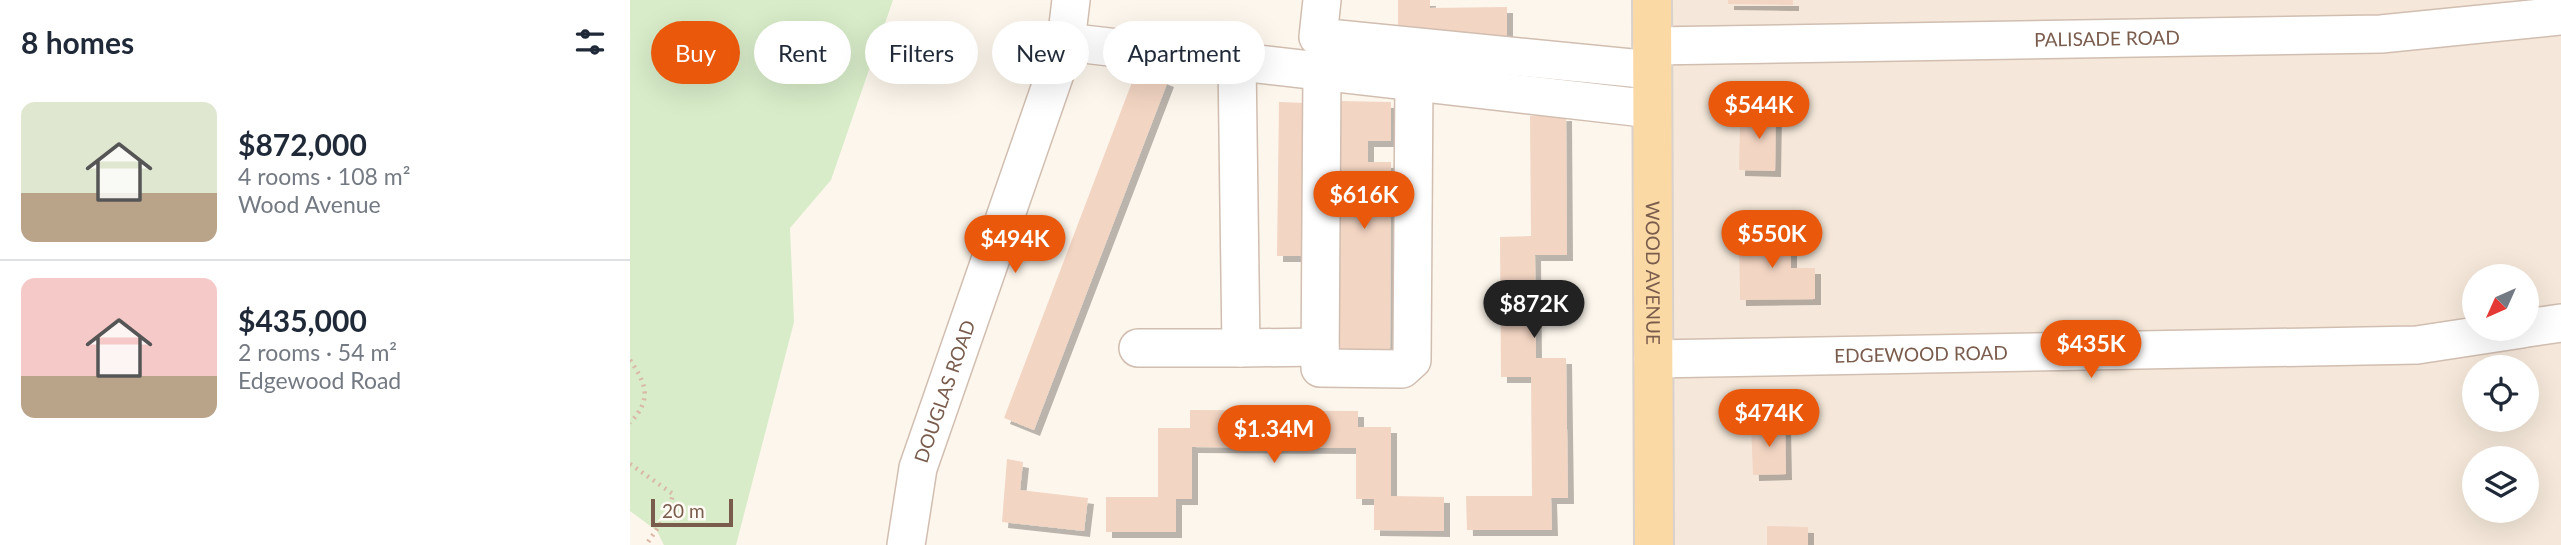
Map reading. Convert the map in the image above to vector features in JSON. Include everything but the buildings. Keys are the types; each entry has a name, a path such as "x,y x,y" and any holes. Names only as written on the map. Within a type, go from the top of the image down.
{"main road":[{"name":"WOOD AVENUE","path":"1652,0 1654,545"}],"street":[{"name":"DOUGLAS ROAD","path":"1068,21 1071,0"},
{"name":"PALISADE ROAD","path":"1322,0 1318,37 1652,58 2381,34 2561,16"},
{"path":"1265,64 1652,108"},
{"path":"1322,71 1320,368 1402,369 1412,360 1413,81"},
{"name":"DOUGLAS ROAD","path":"906,545 918,468 1051,84"},
{"path":"1237,84 1241,348"},
{"path":"2539,326 2561,323"},
{"name":"EDGEWOOD ROAD","path":"1653,359 2417,345 2462,338"},
{"path":"1138,348 1320,347"}],"path":[{"path":"630,360 645,383 642,409 630,423"},
{"path":"630,464 673,494 668,513 646,545"}],"shaded area":[{"path":"1667,0 2561,0 2561,545 1670,545"}],"green space":[{"path":"630,0 893,0 886,21 865,21 865,81 831,180 790,228 794,322 736,545 664,545 657,531 630,511"}]}
